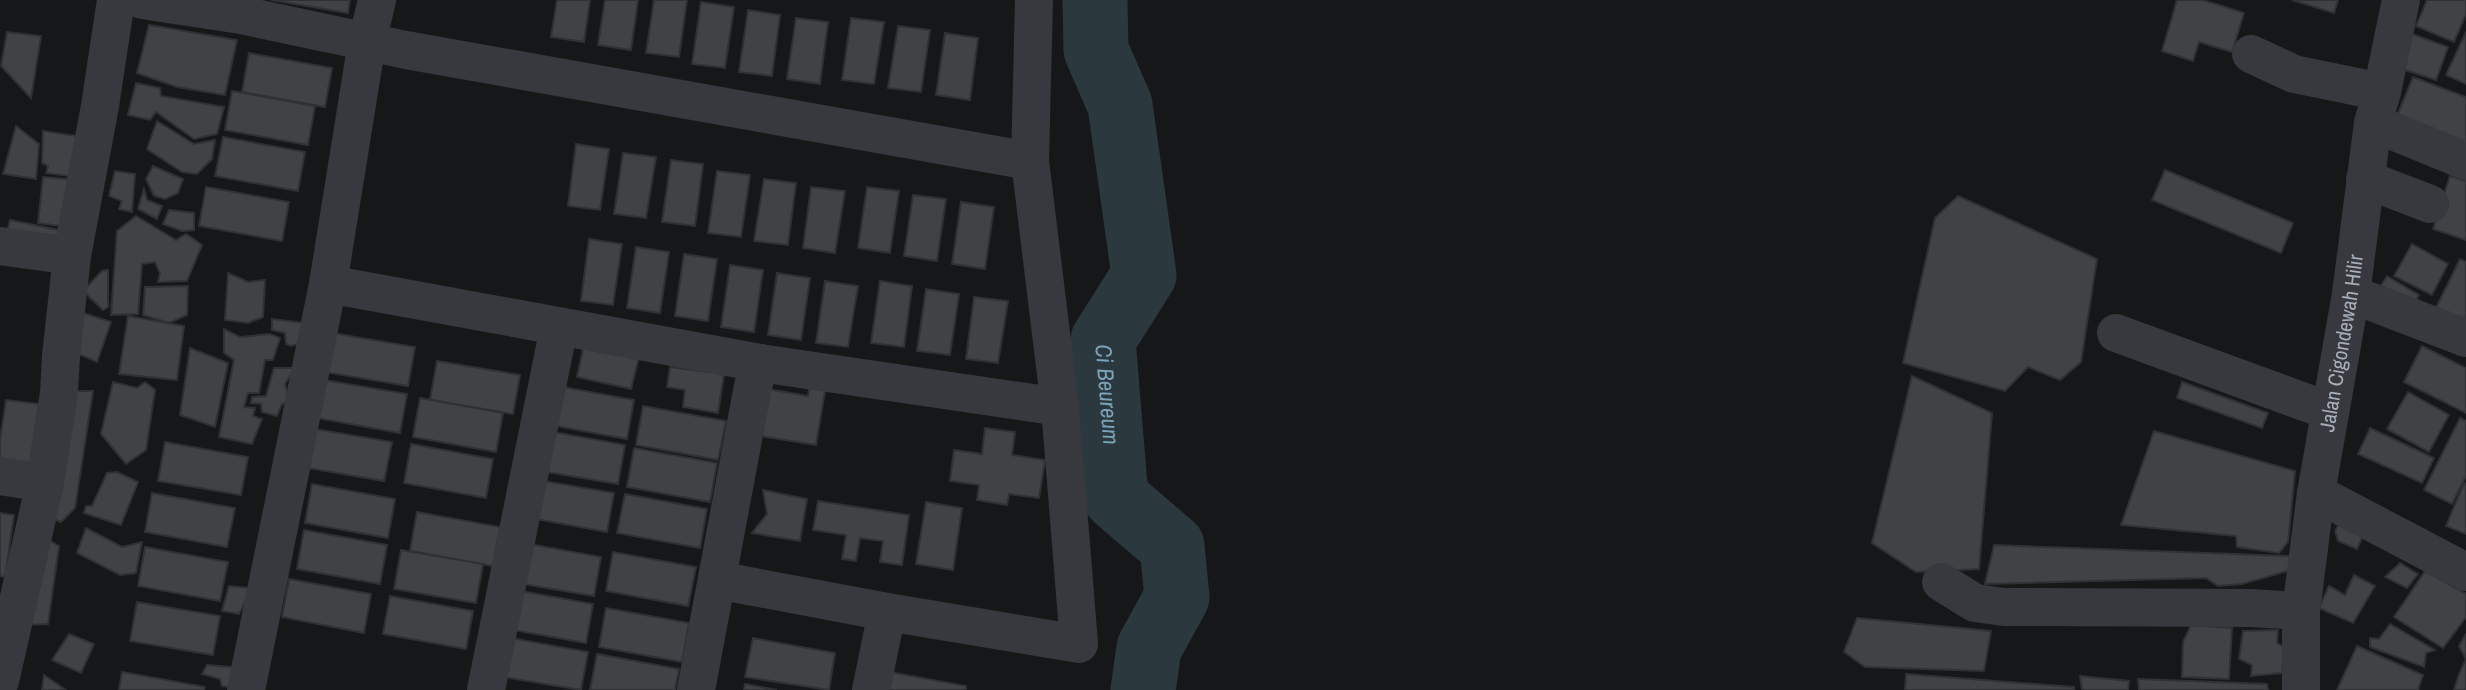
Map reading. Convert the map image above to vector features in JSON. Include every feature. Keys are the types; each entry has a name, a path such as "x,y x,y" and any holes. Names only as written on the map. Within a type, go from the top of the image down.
{"street":[{"path":"1,671 45,483 59,393 72,256 100,106 116,0"},
{"path":"142,0 241,15 367,42 1030,161"},
{"path":"246,690 328,284 367,42 377,0"},
{"path":"717,580 1079,644 1060,407 1030,161 1034,0"},
{"name":"Jalan Cigondewah Hilir","path":"2301,690 2301,611 2316,493 2351,294 2365,179 2401,0"},
{"path":"2251,54 2378,108 2466,161"},
{"path":"2365,179 2430,204"},
{"path":"0,246 72,256"},
{"path":"328,284 760,363 1060,407"},
{"path":"2351,294 2466,338"},
{"path":"486,690 559,327"},
{"path":"2116,333 2329,411"},
{"path":"696,690 753,386 760,363"},
{"path":"0,477 45,483"},
{"path":"2316,493 2466,572"},
{"path":"1941,582 1975,603 2004,607 2250,607 2301,611"},
{"path":"871,690 887,612"}],"building":[{"path":"271,0 350,0 348,13"},
{"path":"557,0 590,0 584,42 551,37"},
{"path":"605,0 638,0 631,50 598,45"},
{"path":"654,0 687,0 679,57 646,53"},
{"path":"2177,0 2203,0 2244,13 2232,52 2199,42 2193,61 2162,51"},
{"path":"2292,0 2338,0 2334,13"},
{"path":"2427,0 2466,0 2466,14 2454,42 2416,26"},
{"path":"701,2 734,7 725,68 692,64"},
{"path":"748,10 780,15 772,76 739,72"},
{"path":"796,18 828,22 820,84 787,79"},
{"path":"851,18 884,22 874,84 842,80"},
{"path":"149,25 237,40 225,95 177,87 137,73"},
{"path":"898,26 930,30 921,92 888,88"},
{"path":"7,32 41,36 31,98 1,66"},
{"path":"2466,32 2466,84 2446,75"},
{"path":"945,33 978,38 970,100 936,95"},
{"path":"2412,34 2448,47 2436,80 2399,68"},
{"path":"249,53 332,68 325,107 242,92"},
{"path":"2413,77 2466,97 2466,157 2392,128"},
{"path":"136,83 160,88 161,96 224,107 217,134 194,139 156,112 150,120 128,115"},
{"path":"232,91 315,106 308,145 225,130"},
{"path":"157,121 194,144 215,140 212,159 197,174 182,172 147,149"},
{"path":"16,126 39,144 36,179 3,174"},
{"path":"43,131 89,138 76,177 46,173 48,166 42,163"},
{"path":"223,137 305,152 298,191 215,176"},
{"path":"576,144 609,149 600,210 568,206"},
{"path":"623,153 656,157 646,218 614,214"},
{"path":"671,160 703,164 695,226 662,222"},
{"path":"153,166 183,179 178,193 165,199 154,196 146,179"},
{"path":"2165,170 2293,223 2281,253 2152,200"},
{"path":"115,171 135,174 132,212 119,209 122,201 109,196"},
{"path":"717,171 750,175 741,237 708,233"},
{"path":"2450,176 2466,181 2466,240 2433,229"},
{"path":"43,177 76,180 66,227 38,223"},
{"path":"764,179 796,183 788,245 754,241"},
{"path":"206,187 289,202 282,241 199,226"},
{"path":"811,187 845,191 835,253 803,248"},
{"path":"867,187 899,191 890,253 858,248"},
{"path":"144,189 147,200 162,206 157,219 138,209"},
{"path":"913,195 946,199 937,261 904,256"},
{"path":"1958,196 2097,259 2081,362 2060,380 2028,367 2005,391 1903,363 1935,218"},
{"path":"961,202 994,207 985,269 952,264"},
{"path":"169,210 194,213 194,230 182,231 163,224"},
{"path":"136,216 176,240 186,234 202,245 187,281 158,282 160,273 155,262 142,264 138,314 111,315 117,231"},
{"path":"10,220 64,231 57,245 6,237"},
{"path":"589,239 622,244 613,305 581,301"},
{"path":"2412,244 2448,264 2432,295 2394,276"},
{"path":"636,247 669,252 660,313 627,308"},
{"path":"684,254 717,259 708,321 675,316"},
{"path":"2460,259 2466,262 2466,328 2434,312"},
{"path":"730,265 763,270 754,332 721,327"},
{"path":"108,270 108,307 103,310 83,291 102,271"},
{"path":"228,273 248,282 265,280 263,317 248,323 225,320"},
{"path":"777,273 810,278 801,340 768,335"},
{"path":"2387,276 2419,295 2407,314 2375,295"},
{"path":"825,281 858,286 848,347 816,343"},
{"path":"880,281 912,286 904,347 871,343"},
{"path":"188,286 187,315 169,323 143,315 145,287"},
{"path":"926,289 959,294 950,355 917,351"},
{"path":"974,297 1008,301 998,363 966,359"},
{"path":"74,310 111,322 97,362 67,349"},
{"path":"128,316 184,326 177,380 119,374"},
{"path":"272,319 305,323 303,342 291,346 286,344 285,333 272,330"},
{"path":"224,329 240,337 270,334 280,338 273,360 265,360 259,393 248,393 244,407 255,408 253,416 262,419 252,444 219,437 234,360 224,353"},
{"path":"332,333 415,347 408,386 325,372"},
{"path":"585,340 640,353 631,389 577,377"},
{"path":"2422,346 2466,368 2466,413 2404,382"},
{"path":"190,348 228,363 215,427 180,415"},
{"path":"437,361 520,375 513,414 430,400"},
{"path":"670,367 724,374 718,413 683,407 685,390 667,387"},
{"path":"274,368 295,368 285,384 290,402 282,404 277,416 262,412 261,404 251,403 252,397 266,396"},
{"path":"1912,376 1992,413 1979,569 1916,572 1872,543"},
{"path":"324,380 407,394 400,433 317,418"},
{"path":"113,382 137,388 145,382 155,390 146,450 126,464 101,434"},
{"path":"810,382 826,385 816,445 761,436 768,389 808,396"},
{"path":"2182,382 2268,413 2262,428 2177,398"},
{"path":"552,385 634,400 627,439 545,424"},
{"path":"76,391 93,391 75,508 61,522 49,517"},
{"path":"2408,392 2449,415 2429,452 2387,429"},
{"path":"420,398 503,413 496,452 413,437"},
{"path":"6,400 39,404 30,466 0,462 0,440"},
{"path":"643,406 726,421 718,460 636,445"},
{"path":"2460,418 2466,421 2466,476 2452,504 2424,490"},
{"path":"309,428 392,442 384,481 302,467"},
{"path":"985,428 1015,432 1012,455 1045,460 1039,498 1009,494 1007,505 977,500 979,485 950,481 954,450 982,454"},
{"path":"2370,428 2434,458 2422,483 2358,454"},
{"path":"542,430 625,445 618,484 535,470"},
{"path":"2154,431 2295,471 2288,542 2279,553 2237,547 2236,536 2121,525"},
{"path":"165,442 248,457 241,495 158,481"},
{"path":"411,444 493,459 486,498 404,483"},
{"path":"634,448 717,463 710,502 627,487"},
{"path":"117,472 138,482 121,525 84,513 86,506 92,506 107,473"},
{"path":"532,479 614,493 607,532 525,517"},
{"path":"2464,483 2466,484 2466,534 2446,526"},
{"path":"312,484 395,499 388,538 305,523"},
{"path":"763,490 807,499 800,541 752,533 767,514"},
{"path":"152,493 235,508 227,547 145,532"},
{"path":"625,494 707,509 700,548 617,533"},
{"path":"818,501 909,515 902,565 880,562 883,541 860,538 856,561 842,559 846,535 813,530"},
{"path":"926,502 962,508 953,570 916,564"},
{"path":"417,512 500,527 493,566 410,551"},
{"path":"0,513 14,515 5,577 0,576"},
{"path":"2344,515 2367,527 2357,549 2338,541 2335,531"},
{"path":"86,528 122,547 142,542 136,573 120,575 77,553"},
{"path":"304,530 387,545 380,584 297,569"},
{"path":"38,534 59,546 48,624 22,625"},
{"path":"518,542 601,557 594,596 511,582"},
{"path":"1994,545 2289,556 2291,570 2242,584 2218,586 2206,578 1985,584"},
{"path":"145,547 228,562 220,601 138,586"},
{"path":"401,550 483,564 476,603 394,589"},
{"path":"613,552 696,567 688,606 606,591"},
{"path":"2400,563 2418,574 2407,588 2385,577"},
{"path":"2425,571 2466,594 2466,617 2443,648 2394,617"},
{"path":"2354,575 2375,586 2353,623 2319,608 2329,586 2345,595"},
{"path":"289,579 371,594 364,633 282,617"},
{"path":"229,586 252,588 239,614 222,611"},
{"path":"510,589 593,604 586,643 503,628"},
{"path":"390,596 473,611 466,649 383,634"},
{"path":"137,602 220,616 213,655 130,641"},
{"path":"606,608 689,623 682,662 599,647"},
{"path":"1857,618 1991,631 1984,671 1865,667 1844,652"},
{"path":"2390,624 2435,650 2426,653 2424,667 2370,647 2370,638 2379,639"},
{"path":"2191,625 2232,628 2229,679 2182,677 2183,642"},
{"path":"2278,630 2277,643 2284,647 2282,673 2251,676 2252,665 2239,659 2243,631"},
{"path":"69,634 94,644 81,673 52,660"},
{"path":"2466,634 2466,659 2459,646"},
{"path":"505,637 588,652 581,690 498,676"},
{"path":"753,638 835,653 829,690 745,677"},
{"path":"2357,646 2423,675 2418,690 2337,690"},
{"path":"597,654 679,669 675,690 590,690"},
{"path":"2466,659 2466,690 2454,690 2459,674"},
{"path":"207,665 242,668 234,688 222,686 220,679 202,674"},
{"path":"884,671 966,686 966,690 880,690"},
{"path":"122,672 205,687 204,690 119,690"},
{"path":"1906,674 2074,687 2074,690 1905,690"},
{"path":"44,675 66,690 42,690"},
{"path":"2080,676 2129,681 2128,690 2082,690"},
{"path":"2138,679 2267,684 2268,690 2139,690"},
{"path":"745,684 777,690 744,690"}],"waterway":[{"name":"Ci Beureum","path":"1095,0 1096,50 1120,105 1144,275 1103,340 1116,498 1172,546 1177,597 1149,648 1143,690"}]}
